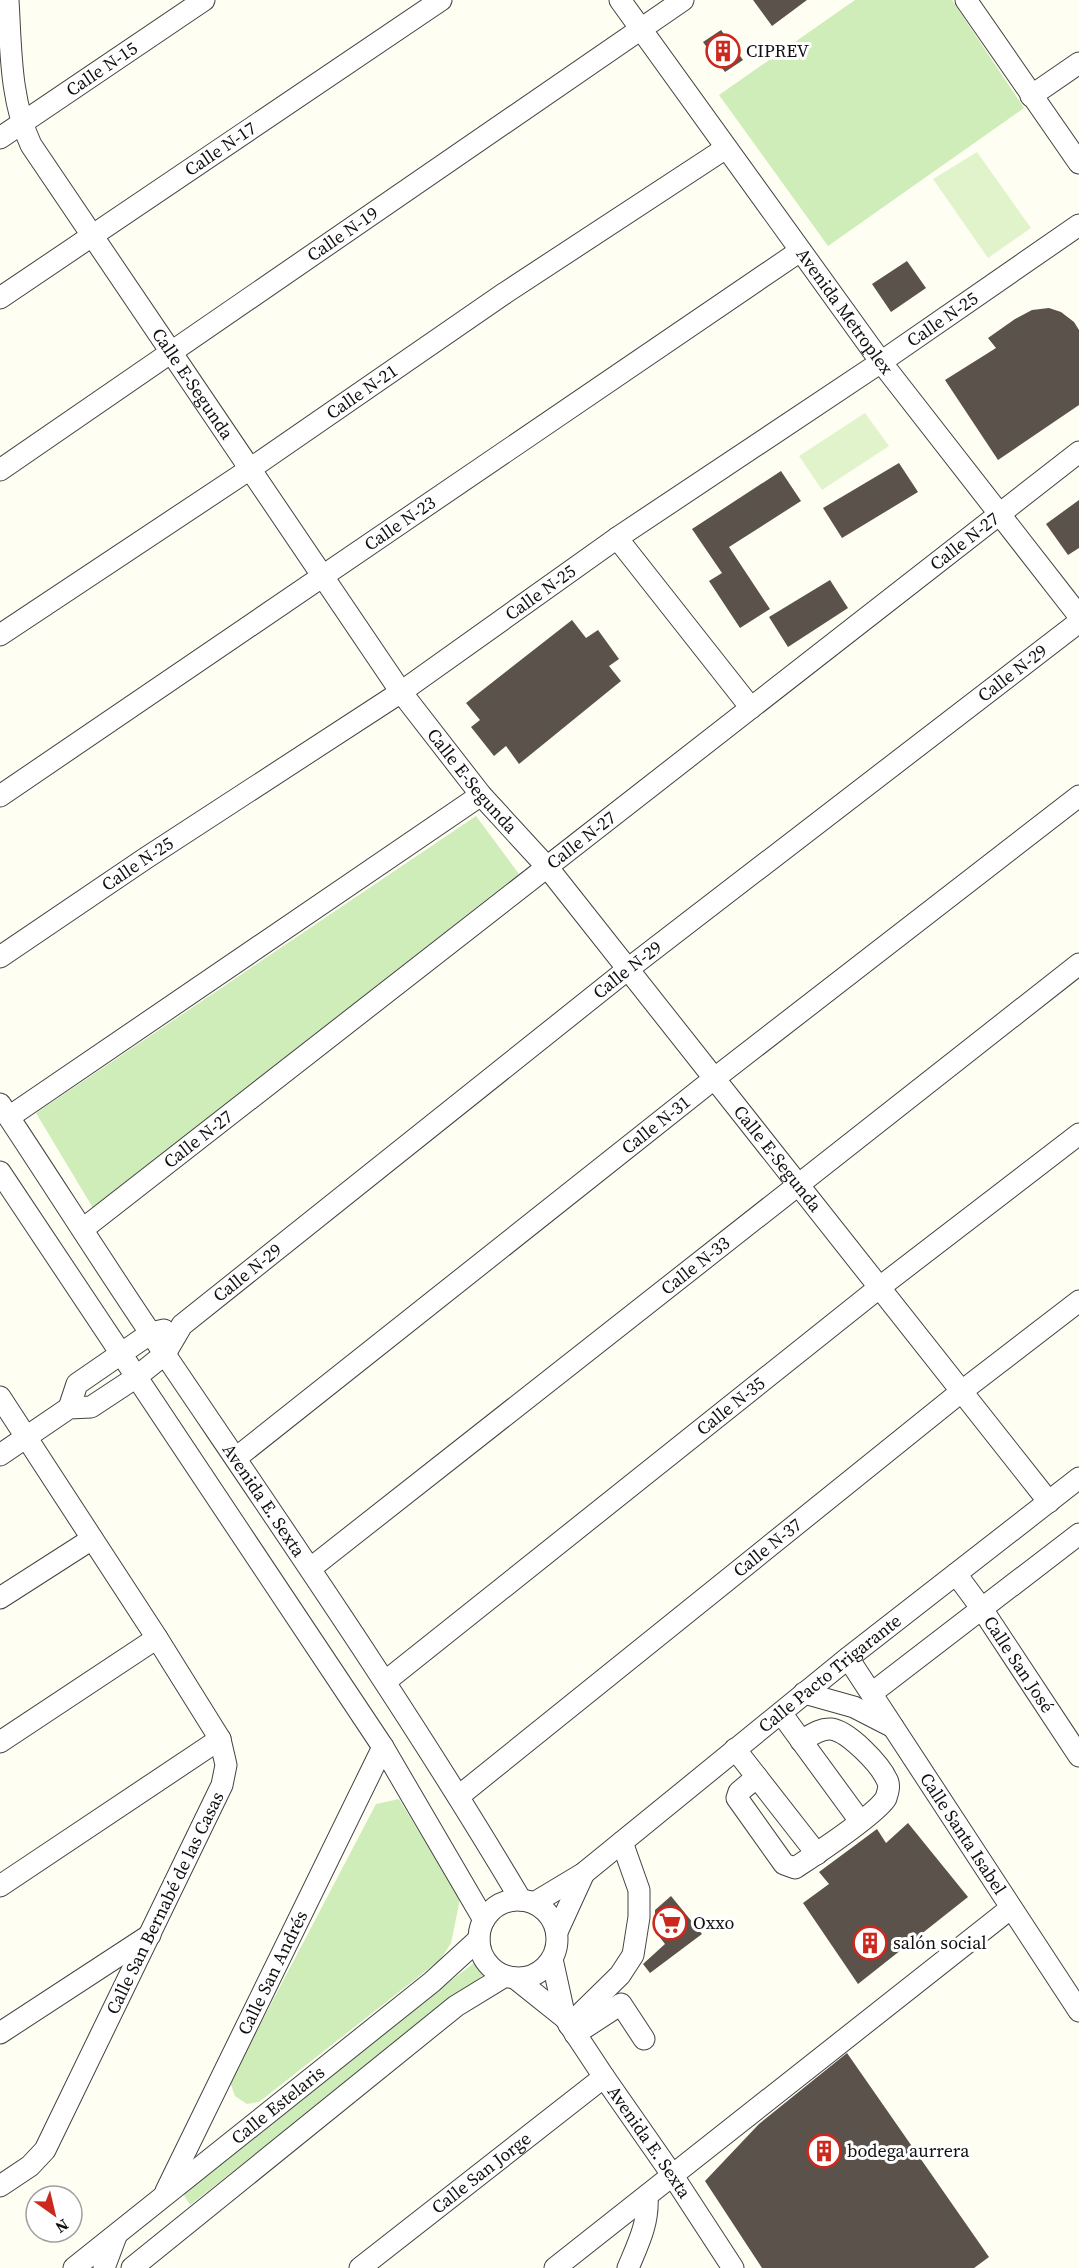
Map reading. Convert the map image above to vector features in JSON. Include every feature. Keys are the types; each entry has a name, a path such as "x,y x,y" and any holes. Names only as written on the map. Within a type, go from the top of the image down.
{"street":[{"name":"Calle E-Segunda","path":"8,0 13,76 21,123 31,145 401,692 481,795 548,868 1048,1502"},
{"name":"Calle N-15","path":"0,138 204,0"},
{"name":"Calle N-17","path":"0,298 441,0"},
{"name":"Avenida Metroplex","path":"620,0 881,362 1079,616"},
{"name":"Calle N-19","path":"0,470 683,0"},
{"path":"966,0 1079,164"},
{"path":"1031,96 1079,63"},
{"name":"Calle N-21","path":"0,635 250,469 505,293 726,148"},
{"name":"Calle N-25","path":"0,957 146,858 401,692 617,538 881,362 1079,225"},
{"name":"Calle N-23","path":"0,796 323,578 800,250"},
{"name":"Calle N-27","path":"82,1229 1079,452"},
{"path":"617,538 751,708"},
{"name":"Calle N-29","path":"165,1354 182,1325 628,969 1079,622"},
{"path":"4,1111 481,795"},
{"name":"Calle N-31","path":"236,1458 715,1078 1079,796"},
{"name":"Calle N-33","path":"311,1568 1079,964"},
{"name":"Avenida E. Sexta","path":"4,1111 386,1681 527,1901"},
{"name":"Calle N-35","path":"386,1681 880,1287 1079,1134"},
{"path":"0,1172 135,1378 383,1747 481,1929 482,1954 491,1967 510,1977 532,1976 547,1966 552,1959 557,1932 548,1914 527,1901 506,1902 494,1908 481,1929"},
{"name":"Calle N-37","path":"459,1796 962,1391 1079,1301"},
{"name":"Calle N-29","path":"69,1408 77,1384 151,1333 182,1325"},
{"path":"0,1455 69,1408 91,1407 135,1378 165,1354"},
{"name":"Calle San Bernabé de las Casas","path":"0,1396 220,1739 225,1757 225,1778 45,2150 30,2166 0,2186"},
{"name":"Calle Pacto Trigarante","path":"527,1901 584,1873 848,1658 1079,1478"},
{"path":"872,1693 1079,1534"},
{"path":"0,1598 92,1539"},
{"name":"Calle San José","path":"956,1574 982,1609 1079,1756"},
{"path":"0,1742 157,1638"},
{"name":"Calle Santa Isabel","path":"848,1658 1079,2011"},
{"path":"804,1694 855,1707 896,1729"},
{"path":"781,1713 860,1821"},
{"path":"757,1777 739,1792 737,1798 784,1863 795,1868 817,1854 885,1800 889,1789 887,1780 862,1748 849,1736 832,1729 822,1730 801,1741"},
{"path":"0,1886 220,1739"},
{"name":"Calle San Andrés","path":"162,2198 383,1747"},
{"path":"735,1749 817,1854"},
{"path":"570,2026 614,1981 633,1955 639,1917 639,1890 622,1842"},
{"name":"Calle Pacto Trigarante","path":"557,1932 584,1873"},
{"path":"555,2268 1011,1908"},
{"name":"Calle Estelaris","path":"74,2268 432,1982 481,1929"},
{"path":"0,2033 151,1934"},
{"name":"Avenida E. Sexta","path":"552,1959 570,2026"},
{"name":"Avenida E. Sexta","path":"510,1977 570,2026 674,2176 733,2268"},
{"name":"Calle Estelaris","path":"132,2268 456,2006 510,1977"},
{"path":"570,2026 621,2004 644,2039"},
{"name":"Calle San Jorge","path":"360,2268 604,2077"},
{"path":"628,2268 646,2225 647,2196"},
{"path":"104,2268 116,2235"}],"green space":[{"path":"855,0 952,0 1024,108 828,246 719,95"},
{"path":"977,152 1031,228 988,258 933,179"},
{"path":"865,413 889,446 822,490 799,456"},
{"path":"476,816 519,874 93,1208 36,1113"},
{"path":"399,1799 460,1899 451,1943 441,1959 259,2102 247,2104 235,2096 230,2082 376,1804"},
{"path":"475,1962 483,1975 190,2205 181,2190"}],"building":[{"path":"753,0 807,0 772,26"},
{"name":"CIPREV","path":"721,30 743,60 725,72 703,42"},
{"path":"907,261 926,288 891,312 872,284"},
{"path":"1049,308 1061,312 1074,322 1079,330 1079,405 998,460 945,380 996,348 988,338 1015,319 1032,310"},
{"path":"899,463 918,492 842,538 823,508"},
{"path":"781,471 801,501 729,547 770,609 740,628 709,581 722,573 692,529"},
{"path":"1079,500 1079,548 1068,555 1046,524"},
{"path":"830,580 848,608 788,647 769,617"},
{"path":"572,620 586,638 598,630 619,659 609,666 621,681 519,764 506,746 494,756 471,727 480,720 466,703"},
{"name":"salón social","path":"908,1823 968,1897 858,1984 803,1903 829,1884 819,1872 877,1829 886,1843"},
{"path":"671,1896 702,1934 650,1973 643,1964 665,1944 655,1931 655,1910"},
{"name":"bodega aurrera","path":"847,2053 989,2257 974,2268 762,2268 705,2181 759,2124"}],"place":[{"name":"CIPREV","path":"723,51"},
{"name":"Oxxo","path":"670,1923"},
{"name":"salón social","path":"870,1943"},
{"name":"bodega aurrera","path":"824,2151"}]}
